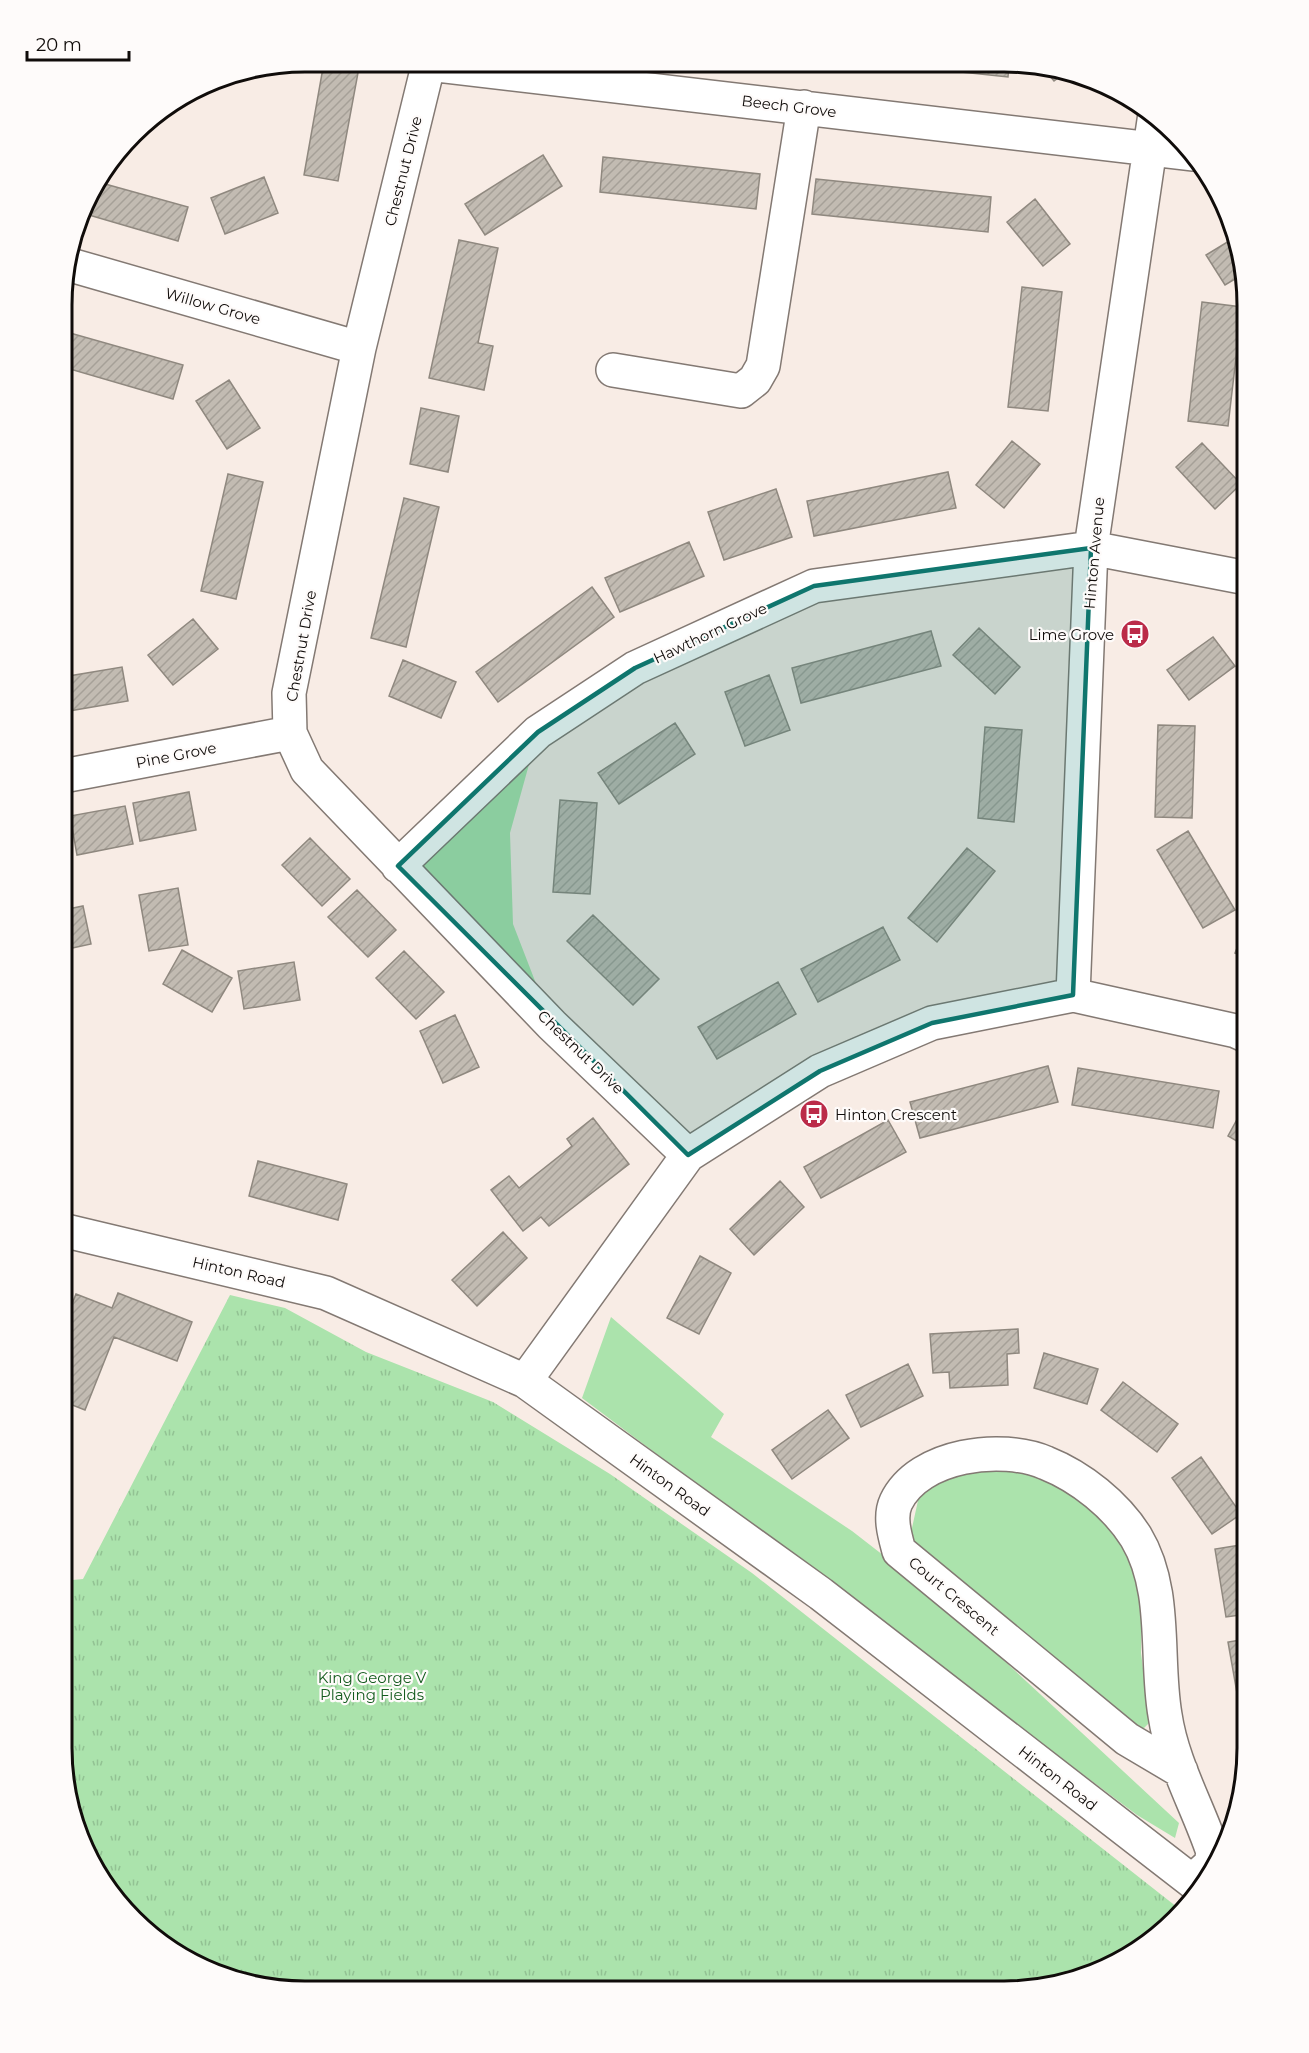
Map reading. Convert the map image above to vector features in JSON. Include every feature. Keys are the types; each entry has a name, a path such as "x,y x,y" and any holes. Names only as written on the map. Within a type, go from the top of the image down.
{"street":[{"name":"Chestnut Drive","path":"427,72 359,348 289,693 290,734 307,770 552,1025 688,1155"},
{"name":"Beech Grove","path":"506,72 1180,152"},
{"path":"613,370 741,391 755,380 763,366 804,107"},
{"name":"Hinton Avenue","path":"1073,995 1091,548 1153,126"},
{"name":"Willow Grove","path":"75,267 359,348"},
{"path":"1091,548 1237,576"},
{"name":"Hawthorn Grove","path":"398,866 538,732 635,668 666,653 814,586 1091,548"},
{"name":"Pine Grove","path":"72,774 290,734"},
{"path":"525,1381 688,1155 820,1071 932,1023 1073,995 1237,1031"},
{"name":"Hinton Road","path":"72,1232 326,1293 525,1381 820,1594 1194,1883"},
{"name":"Court Crescent","path":"1181,1771 1126,1739 899,1551 892,1527 896,1502 916,1479 941,1461 983,1455 1017,1454 1046,1462 1076,1478 1106,1501 1136,1538 1151,1573 1162,1654 1165,1716 1181,1771 1213,1851"}],"highlighted area":[{"path":"1091,548 1073,995 932,1023 820,1071 688,1155 398,866 538,732 635,668 814,586"}],"green space":[{"path":"538,732 510,833 513,924 552,1025 398,866"},
{"name":"King George V Playing Fields","path":"230,1295 285,1308 366,1352 493,1402 610,1474 752,1573 1175,1906 1146,1933 1107,1957 1079,1969 1049,1977 1019,1981 290,1981 260,1977 230,1969 188,1950 140,1913 103,1865 84,1823 76,1793 72,1763 72,1580 83,1579"},
{"path":"611,1317 724,1414 711,1437 852,1531 928,1590 1179,1823 1175,1838 1137,1815 582,1398"},
{"path":"1006,1465 1076,1490 1128,1548 1142,1594 1141,1653 1150,1722 1144,1728 1133,1732 927,1563 910,1537 919,1496 939,1474"}],"building":[{"path":"322,72 358,72 338,181 304,175"},
{"path":"960,72 1008,72 1008,77"},
{"path":"543,155 562,186 485,235 465,204"},
{"path":"603,157 760,174 756,209 600,192"},
{"path":"264,177 278,213 225,234 211,198"},
{"path":"816,179 991,197 988,232 812,214"},
{"path":"106,184 188,207 178,241 90,215"},
{"path":"1035,199 1070,244 1043,266 1007,222"},
{"path":"459,240 498,248 478,343 493,346 484,390 429,378"},
{"path":"1228,242 1236,279 1225,285 1206,255"},
{"path":"1022,287 1062,292 1048,411 1008,407"},
{"path":"1202,302 1237,306 1237,350 1228,426 1188,421"},
{"path":"72,334 183,365 173,399 72,370"},
{"path":"229,380 260,428 227,449 196,401"},
{"path":"421,408 459,416 448,472 410,464"},
{"path":"1012,441 1040,464 1004,508 976,485"},
{"path":"1202,443 1237,480 1237,488 1215,509 1176,467"},
{"path":"948,472 956,508 814,536 807,501"},
{"path":"228,474 263,482 236,599 201,591"},
{"path":"776,489 792,537 724,560 708,512"},
{"path":"404,498 439,507 406,647 371,638"},
{"path":"689,542 704,576 620,612 605,578"},
{"path":"592,587 614,617 498,702 476,672"},
{"path":"193,619 218,649 173,685 148,655"},
{"path":"979,628 1020,667 995,694 953,655"},
{"path":"931,631 941,666 801,703 792,668"},
{"path":"1213,637 1235,666 1189,700 1167,670"},
{"path":"403,660 456,682 441,718 389,696"},
{"path":"122,667 128,701 72,710 72,675"},
{"path":"769,675 790,730 745,746 725,692"},
{"path":"675,723 695,754 619,804 598,773"},
{"path":"1158,725 1195,726 1192,818 1155,817"},
{"path":"985,727 1022,730 1014,822 978,818"},
{"path":"189,792 196,830 140,841 133,803"},
{"path":"560,800 597,803 590,894 553,892"},
{"path":"125,806 133,844 77,855 72,816"},
{"path":"1188,831 1235,910 1203,928 1157,850"},
{"path":"310,838 350,879 322,906 282,865"},
{"path":"967,848 995,871 937,942 908,918"},
{"path":"178,888 188,945 149,951 139,895"},
{"path":"357,890 396,930 368,957 328,917"},
{"path":"83,906 91,944 72,948 72,908"},
{"path":"593,915 659,979 633,1005 567,941"},
{"path":"883,927 900,960 818,1002 801,969"},
{"path":"182,950 232,978 212,1012 163,984"},
{"path":"404,951 444,992 416,1019 376,978"},
{"path":"294,962 300,1000 244,1009 238,971"},
{"path":"778,982 796,1014 717,1059 698,1027"},
{"path":"455,1015 479,1067 443,1083 420,1031"},
{"path":"1048,1066 1058,1102 920,1138 910,1102"},
{"path":"1078,1068 1219,1091 1213,1128 1072,1105"},
{"path":"593,1118 629,1164 549,1226 541,1217 523,1231 491,1190 509,1176 519,1188 572,1146 567,1139"},
{"path":"888,1120 906,1152 821,1198 804,1167"},
{"path":"1237,1120 1237,1141 1228,1136"},
{"path":"258,1161 347,1184 338,1220 249,1196"},
{"path":"780,1181 804,1207 754,1255 730,1229"},
{"path":"503,1232 527,1258 477,1306 452,1280"},
{"path":"700,1256 731,1273 699,1334 667,1318"},
{"path":"118,1293 192,1322 177,1361 114,1337 85,1410 72,1405 72,1304 76,1294 112,1308"},
{"path":"1018,1329 1019,1353 1007,1354 1008,1385 950,1388 949,1372 933,1373 930,1334"},
{"path":"1044,1353 1098,1369 1087,1404 1034,1388"},
{"path":"908,1364 923,1396 861,1427 846,1395"},
{"path":"1123,1382 1178,1424 1157,1452 1101,1410"},
{"path":"828,1410 849,1438 792,1479 772,1450"},
{"path":"1201,1457 1237,1508 1237,1517 1212,1534 1172,1478"},
{"path":"1237,1546 1237,1615 1226,1617 1215,1549"},
{"path":"1237,1641 1237,1693 1228,1642"}],"place":[{"name":"Lime Grove","path":"1135,634"},
{"name":"Hinton Crescent","path":"814,1114"}]}
